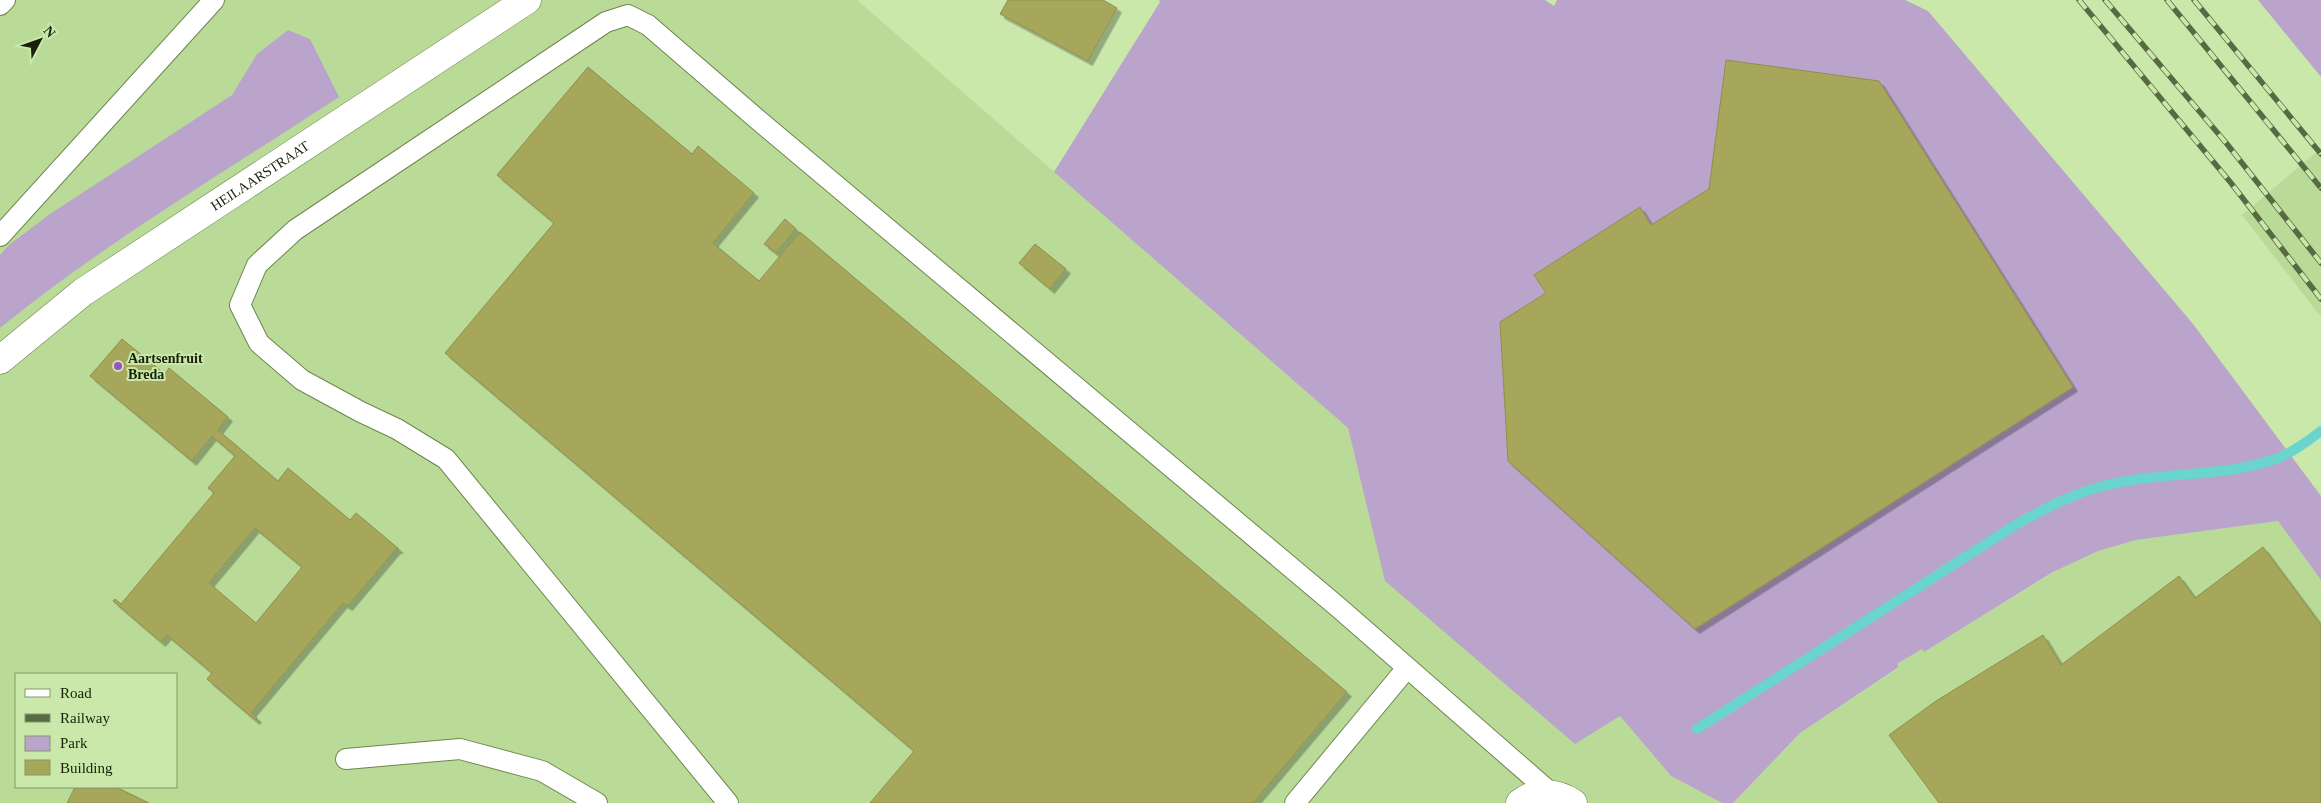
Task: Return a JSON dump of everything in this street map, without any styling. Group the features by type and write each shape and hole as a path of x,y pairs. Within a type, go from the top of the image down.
{"street":[{"name":"HEILAARSTRAAT","path":"0,360 83,292 527,0"},
{"path":"1520,803 1534,796 1562,799"}],"lane":[{"path":"0,5 5,0"},
{"path":"0,236 214,0"},
{"path":"728,803 446,459 398,429 361,412 302,380 259,343 240,305 257,265 295,230 606,22 628,15 648,25 757,120 1338,607 1406,668 1562,799"},
{"path":"1295,803 1406,668"},
{"path":"346,759 460,748 542,770 597,803"}],"shaded area":[{"path":"0,0 857,0 1348,428 1386,581 1620,716 1671,776 1722,803 0,803"},
{"path":"2321,148 2321,317 2242,215"},
{"path":"2278,521 2321,580 2321,803 1733,803 1800,733 1899,668 1897,664 1922,649 1924,652 2064,566 2098,551 2136,540"}],"green space":[{"path":"1159,0 1545,0 1554,6 1557,0 1905,0 1928,11 2193,324 2321,496 2321,580 2278,521 2136,540 2098,551 2053,572 1924,652 1922,649 1897,664 1899,667 1800,733 1733,803 1722,803 1671,776 1620,716 1575,744 1385,581 1348,428 1054,172 1160,2"},
{"path":"2258,0 2321,0 2321,77"},
{"path":"288,30 310,39 339,97 166,208 40,296 0,328 0,255 9,245 50,214 232,95 257,54"}],"building":[{"path":"1008,0 1103,0 1117,8 1088,61 1000,14"},
{"path":"1726,60 1879,81 2073,387 1695,629 1508,461 1500,322 1546,293 1534,275 1640,207 1651,225 1709,189"},
{"path":"588,67 692,154 698,146 754,193 713,243 759,281 800,232 1347,692 1253,803 870,803 914,751 445,353 554,223 497,175"},
{"path":"785,219 796,229 776,253 764,244"},
{"path":"1035,244 1066,269 1050,289 1019,263"},
{"path":"122,339 165,374 169,368 228,417 218,430 278,481 288,468 350,520 356,513 399,549 396,549 348,606 343,603 251,713 257,718 255,720 207,679 212,673 167,635 161,642 113,601 115,599 121,604 214,493 208,488 235,456 212,436 192,461 90,376","holes":["255,528 302,567 256,623 209,583"]},
{"path":"2263,547 2321,625 2321,803 1939,803 1889,735 1936,701 2043,635 2061,665 2179,576 2195,598"},
{"path":"74,788 118,788 149,803 67,803"}],"waterway":[{"path":"1697,729 2017,524 2058,502 2092,489 2125,481 2212,472 2255,465 2288,454 2321,431"}],"railway":[{"path":"2079,0 2231,183 2321,299"},
{"path":"2105,0 2227,144 2321,263"},
{"path":"2167,0 2321,188"},
{"path":"2194,0 2321,154"}],"place":[{"name":"Aartsenfruit Breda","path":"118,366"}]}
